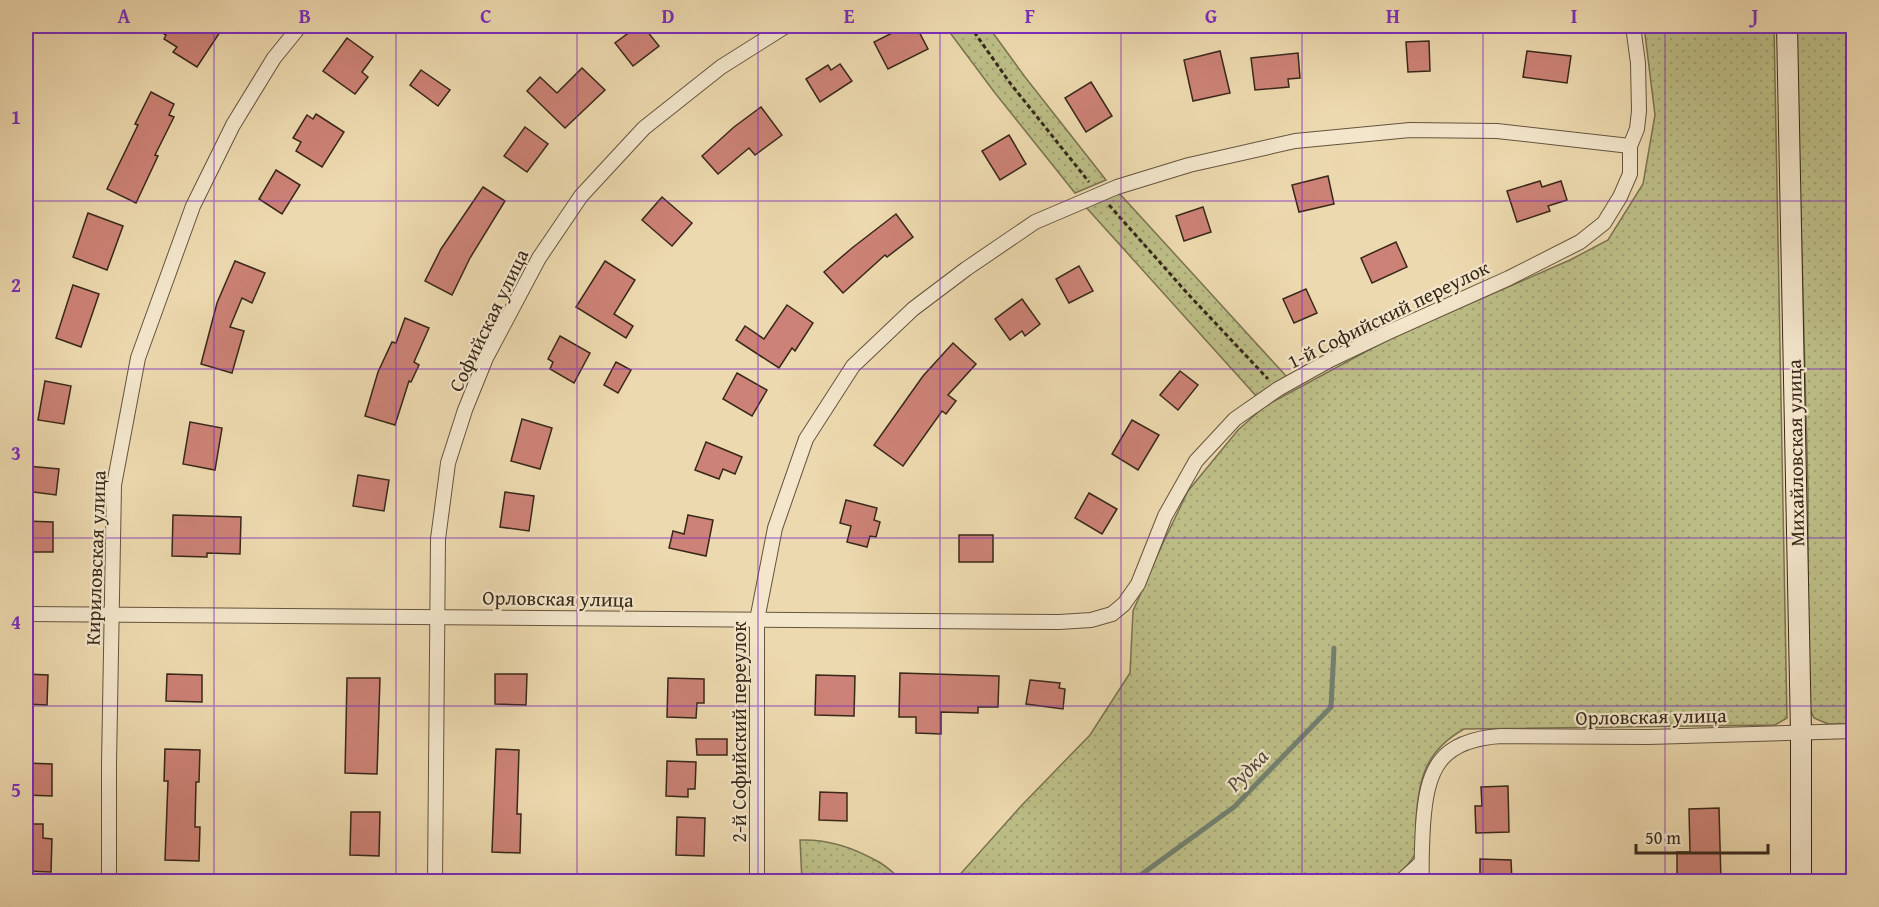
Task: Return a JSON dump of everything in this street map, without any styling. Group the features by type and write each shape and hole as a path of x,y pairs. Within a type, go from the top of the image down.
{"street":[{"name":"Кириловская улица","path":"110,882 114,485 138,358 193,206 233,125 274,58 300,26"},
{"name":"Софийская улица","path":"435,882 438,539 448,463 465,410 486,358 539,258 581,196 644,128 721,67 786,26"},
{"name":"1-й Софийский переулок","path":"1091,621 1112,614 1124,604 1138,584 1165,516 1196,460 1235,419 1278,389 1330,360 1509,278 1580,242 1604,223 1620,197 1630,174 1630,146 1639,111 1638,63 1633,26"},
{"name":"Михайловская улица","path":"1787,26 1801,733 1801,882"},
{"name":"2-й Софийский переулок","path":"756,882 757,620 775,528 806,439 853,366 913,309 1035,222 1117,187 1189,165 1294,141 1410,130 1497,131 1630,146"},
{"name":"Орловская улица","path":"26,614 1091,621"},
{"name":"Орловская улица","path":"1422,882 1425,799 1430,778 1450,751 1464,743 1501,736 1648,737 1854,731"},
{"path":"1400,882 1421,863"}],"path":[{"path":"970,26 1010,83 1099,194 1188,294 1278,389"}],"green space":[{"path":"945,26 988,26 1106,180 1075,193"},
{"path":"1644,26 1774,26 1787,718 1775,725 1464,729 1440,747 1426,768 1417,807 1415,854 1407,866 1390,881 950,882 956,879 1022,805 1090,735 1130,673 1133,611 1162,545 1188,491 1238,430 1265,406 1391,338 1570,260 1608,240 1643,184 1655,115"},
{"path":"1796,26 1853,26 1853,724 1828,724 1814,718 1808,705 1808,490"},
{"path":"1119,193 1287,377 1257,397 1084,205"},
{"path":"800,840 840,845 859,852 881,863 904,881 802,881"}],"building":[{"path":"151,26 224,26 197,67 173,52 177,47 164,39 166,35"},
{"path":"638,26 643,26 659,46 633,66 615,43"},
{"path":"906,26 916,26 928,49 888,69 874,42"},
{"path":"347,38 373,57 362,72 368,77 355,94 323,71"},
{"path":"1429,41 1430,71 1408,72 1406,42"},
{"path":"1220,51 1230,93 1193,101 1184,60"},
{"path":"1527,51 1571,56 1567,83 1523,77"},
{"path":"1298,53 1300,78 1288,79 1289,87 1255,90 1251,58"},
{"path":"840,64 852,81 820,102 806,79 828,65 831,70"},
{"path":"582,68 605,90 565,128 527,91 540,77 557,93"},
{"path":"421,70 450,90 438,106 410,85"},
{"path":"1091,82 1112,116 1086,132 1065,98"},
{"path":"151,92 174,104 169,115 174,117 155,155 158,156 136,203 107,189"},
{"path":"761,107 782,135 755,155 749,148 718,174 702,156 734,127"},
{"path":"316,114 344,132 322,167 296,151 301,142 293,138 307,115 313,119"},
{"path":"525,127 548,144 527,172 504,156"},
{"path":"1009,135 1026,164 1000,180 982,151"},
{"path":"276,170 300,185 282,214 259,199"},
{"path":"1328,176 1334,204 1299,212 1292,185"},
{"path":"1540,181 1542,187 1561,181 1567,200 1548,206 1550,211 1517,222 1507,191"},
{"path":"483,187 505,201 470,258 452,295 425,281 441,249"},
{"path":"662,197 692,223 672,246 642,220"},
{"path":"1203,207 1211,232 1184,241 1176,216"},
{"path":"88,213 123,226 107,270 73,257"},
{"path":"896,214 913,237 887,257 885,255 843,293 824,272"},
{"path":"1396,242 1407,267 1372,283 1361,258"},
{"path":"235,261 265,273 252,303 242,298 230,327 244,331 232,373 201,364 217,303"},
{"path":"605,261 635,280 614,314 633,326 626,338 576,307"},
{"path":"1079,266 1093,291 1069,303 1056,279"},
{"path":"73,285 99,294 81,347 56,338"},
{"path":"1306,289 1317,313 1294,323 1283,299"},
{"path":"1022,299 1040,324 1025,336 1022,331 1010,340 995,319"},
{"path":"787,305 813,323 795,351 792,348 779,368 736,340 745,326 764,339"},
{"path":"405,318 429,328 414,362 419,365 411,382 409,381 395,425 365,416 378,372 392,342 396,343"},
{"path":"560,336 590,353 574,383 550,369 553,362 548,359"},
{"path":"953,343 976,364 948,395 956,401 946,414 942,411 903,466 874,445 923,376"},
{"path":"616,362 631,370 618,393 604,385"},
{"path":"1180,371 1198,385 1178,410 1160,395"},
{"path":"737,373 767,390 752,416 723,399"},
{"path":"45,381 71,386 64,424 38,420"},
{"path":"522,419 552,428 540,469 511,461"},
{"path":"1132,420 1159,435 1138,470 1112,454"},
{"path":"190,422 222,428 215,470 183,464"},
{"path":"706,442 742,457 735,474 723,469 719,479 695,470"},
{"path":"27,466 59,469 56,495 26,491"},
{"path":"358,475 389,480 384,511 353,506"},
{"path":"505,492 534,496 529,531 500,527"},
{"path":"1089,493 1117,509 1102,534 1075,518"},
{"path":"846,500 877,508 874,520 880,522 876,537 870,536 867,547 847,542 851,526 840,523"},
{"path":"173,515 241,517 240,554 207,553 207,557 172,556"},
{"path":"688,515 713,520 706,556 669,548 673,531 684,534"},
{"path":"26,521 53,522 53,552 26,552"},
{"path":"959,535 993,535 993,562 959,562"},
{"path":"900,673 999,676 998,707 978,707 978,713 941,712 941,734 916,733 916,717 899,717"},
{"path":"26,674 48,675 47,705 26,704"},
{"path":"167,674 202,675 202,702 166,701"},
{"path":"495,674 527,674 526,705 495,704"},
{"path":"816,675 855,676 854,716 815,715"},
{"path":"347,678 380,678 377,774 345,773"},
{"path":"668,678 704,679 704,703 697,703 696,718 667,717"},
{"path":"1030,680 1060,683 1059,688 1065,689 1063,709 1026,704"},
{"path":"696,739 727,739 727,755 697,755"},
{"path":"165,749 200,750 199,782 196,782 195,827 200,827 199,861 165,860 168,781 164,781"},
{"path":"496,749 519,750 517,814 521,814 520,853 492,852"},
{"path":"667,761 696,762 695,789 688,789 688,797 666,796"},
{"path":"26,763 52,764 52,796 26,795"},
{"path":"1508,786 1509,832 1476,833 1475,806 1482,806 1481,787"},
{"path":"820,792 847,793 847,821 819,820"},
{"path":"1719,808 1721,882 1677,882 1677,852 1690,852 1689,809"},
{"path":"351,812 380,812 379,856 350,855"},
{"path":"677,817 705,818 704,856 676,855"},
{"path":"26,824 43,824 43,838 52,839 51,872 26,871"},
{"path":"1480,859 1511,860 1512,882 1480,882"}],"waterway":[{"name":"Рудка","path":"1131,882 1234,807 1331,707 1334,648"}]}
